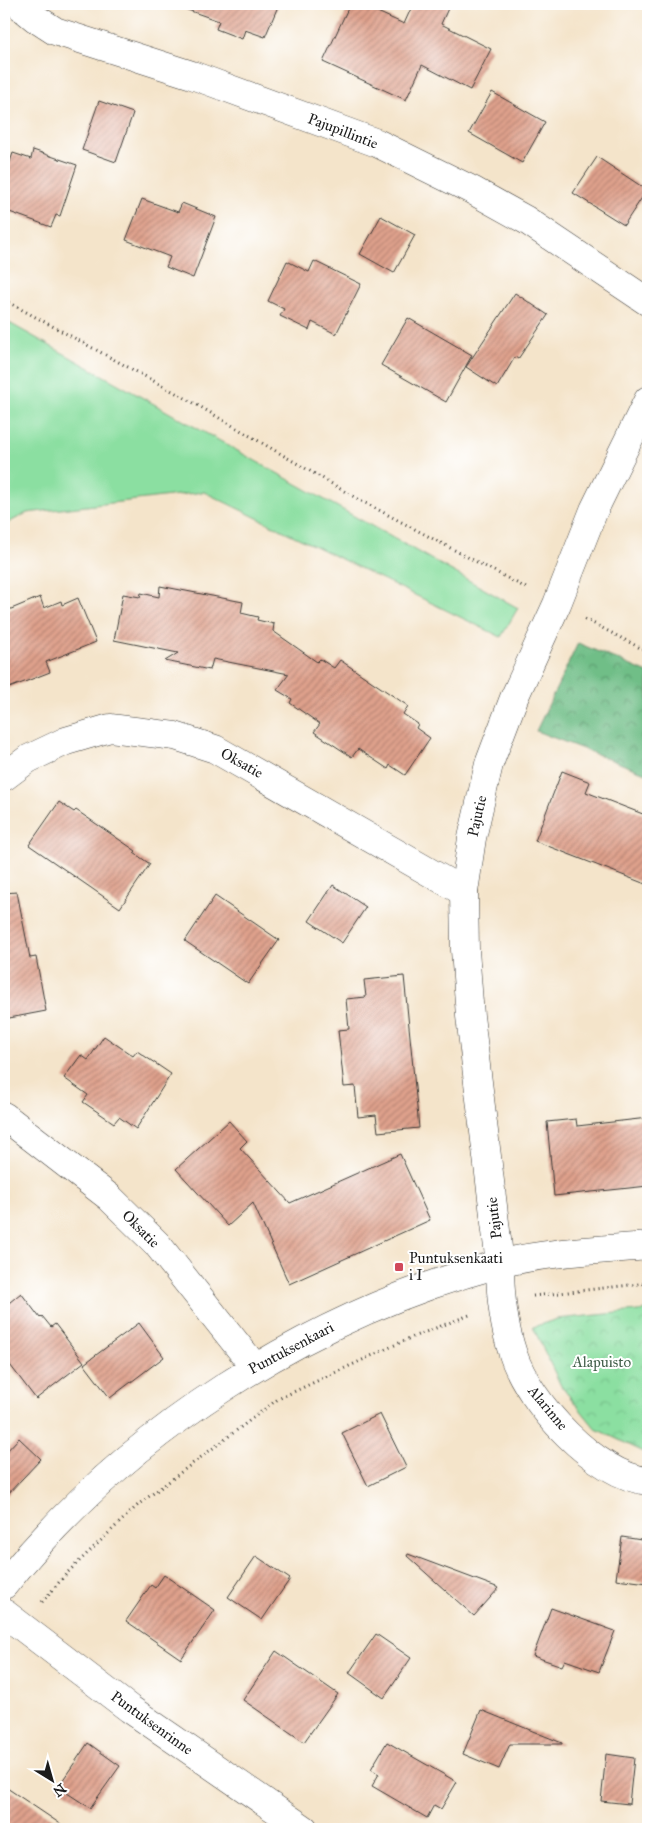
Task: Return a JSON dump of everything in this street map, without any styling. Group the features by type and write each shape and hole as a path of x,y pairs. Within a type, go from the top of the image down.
{"street":[{"name":"Pajupillintie","path":"18,4 34,18 55,31 200,78 377,143 472,190 526,220 648,302"},
{"name":"Pajutie","path":"500,1264 470,1016 464,892 472,838 489,764 514,698 557,604 594,510 648,400"},
{"name":"Oksatie","path":"4,777 28,759 66,741 110,728 175,736 223,753 464,892"},
{"name":"Oksatie","path":"4,1116 109,1197 157,1244 254,1366"},
{"name":"Puntuksenkaari","path":"4,1585 47,1536 106,1477 211,1396 254,1366 343,1321 419,1290 500,1264 568,1253 648,1246"},
{"name":"Alarinne","path":"500,1264 501,1303 513,1355 530,1389 552,1415 598,1460 637,1480 648,1481"},
{"name":"Puntuksenrinne","path":"13,1619 130,1709 304,1829"}],"path":[{"path":"4,300 187,399 356,498 648,652"},
{"path":"13,1619 68,1572 139,1504 278,1399 410,1338 501,1303 548,1293 648,1283"}],"green space":[{"path":"4,320 518,608 501,637 204,492 27,513 4,525"},
{"path":"578,643 648,673 648,774 536,731"},
{"name":"Alapuisto","path":"648,1310 648,1454 596,1429 561,1386 533,1327 557,1319"}],"building":[{"path":"183,4 279,4 265,37 245,30 242,39 216,29 219,21 182,8"},
{"path":"350,4 360,4 404,24 413,4 450,4 441,24 491,49 470,90 422,65 406,100 323,62"},
{"path":"492,92 545,122 522,163 469,133"},
{"path":"99,101 133,113 116,162 82,150"},
{"path":"33,150 77,165 60,216 56,215 51,227 4,210 4,179 13,153 31,159"},
{"path":"597,157 647,190 624,225 573,193"},
{"path":"142,199 178,212 182,203 216,217 193,278 166,267 170,257 126,240"},
{"path":"381,216 415,235 394,273 360,254"},
{"path":"287,261 309,272 314,261 361,284 336,334 312,322 309,330 280,316 284,309 268,301"},
{"path":"515,293 548,315 518,359 515,357 497,387 466,367"},
{"path":"408,318 472,355 446,402 381,365"},
{"path":"160,586 243,602 241,613 258,617 257,620 274,624 273,631 317,662 320,659 334,668 340,660 408,706 403,714 418,724 416,728 430,738 405,775 390,765 388,769 358,749 352,757 314,732 320,724 290,703 292,699 277,690 289,674 213,659 210,670 165,661 178,653 114,640 123,594 140,597 141,593 159,597"},
{"path":"40,597 44,608 61,601 62,605 78,598 96,642 46,662 50,672 4,690 4,612"},
{"path":"562,771 590,782 586,792 648,816 648,885 535,841"},
{"path":"59,802 74,812 76,810 136,851 134,853 150,864 120,908 29,845"},
{"path":"333,885 366,907 342,943 309,921"},
{"path":"17,892 30,958 36,957 46,1011 4,1019 4,893"},
{"path":"215,896 279,940 248,984 185,941"},
{"path":"404,976 419,1128 378,1132 376,1115 358,1117 355,1086 344,1087 338,1030 349,1029 346,999 366,997 364,980"},
{"path":"104,1036 133,1056 137,1051 171,1074 136,1129 119,1117 114,1123 83,1102 88,1095 64,1078 81,1055 88,1060"},
{"path":"648,1118 648,1186 554,1196 547,1122 576,1119 577,1126"},
{"path":"229,1121 247,1141 240,1148 290,1203 400,1154 430,1220 289,1284 253,1203 228,1226 176,1169"},
{"path":"21,1293 40,1318 42,1316 51,1327 55,1324 84,1362 36,1399 4,1357 4,1307"},
{"path":"139,1323 164,1357 110,1398 84,1364"},
{"path":"380,1414 406,1467 368,1486 342,1433"},
{"path":"19,1438 41,1459 4,1498 4,1454"},
{"path":"622,1537 648,1541 648,1583 616,1579"},
{"path":"408,1554 499,1588 474,1616 407,1556"},
{"path":"256,1556 290,1579 262,1620 228,1597"},
{"path":"164,1575 215,1610 181,1659 126,1621 151,1585 155,1588"},
{"path":"551,1608 615,1631 599,1672 565,1660 562,1666 533,1656"},
{"path":"376,1634 411,1658 384,1698 349,1673"},
{"path":"276,1651 338,1694 304,1742 243,1700"},
{"path":"481,1710 562,1744 510,1744 499,1769 463,1754"},
{"path":"387,1742 457,1782 441,1809 434,1805 427,1818 372,1786 379,1774 371,1769"},
{"path":"88,1743 120,1766 90,1808 58,1787"},
{"path":"606,1754 634,1758 629,1804 601,1801"},
{"path":"4,1786 68,1829 4,1829"}],"place":[{"name":"Puntuksenkaati i I","path":"399,1267"}]}
